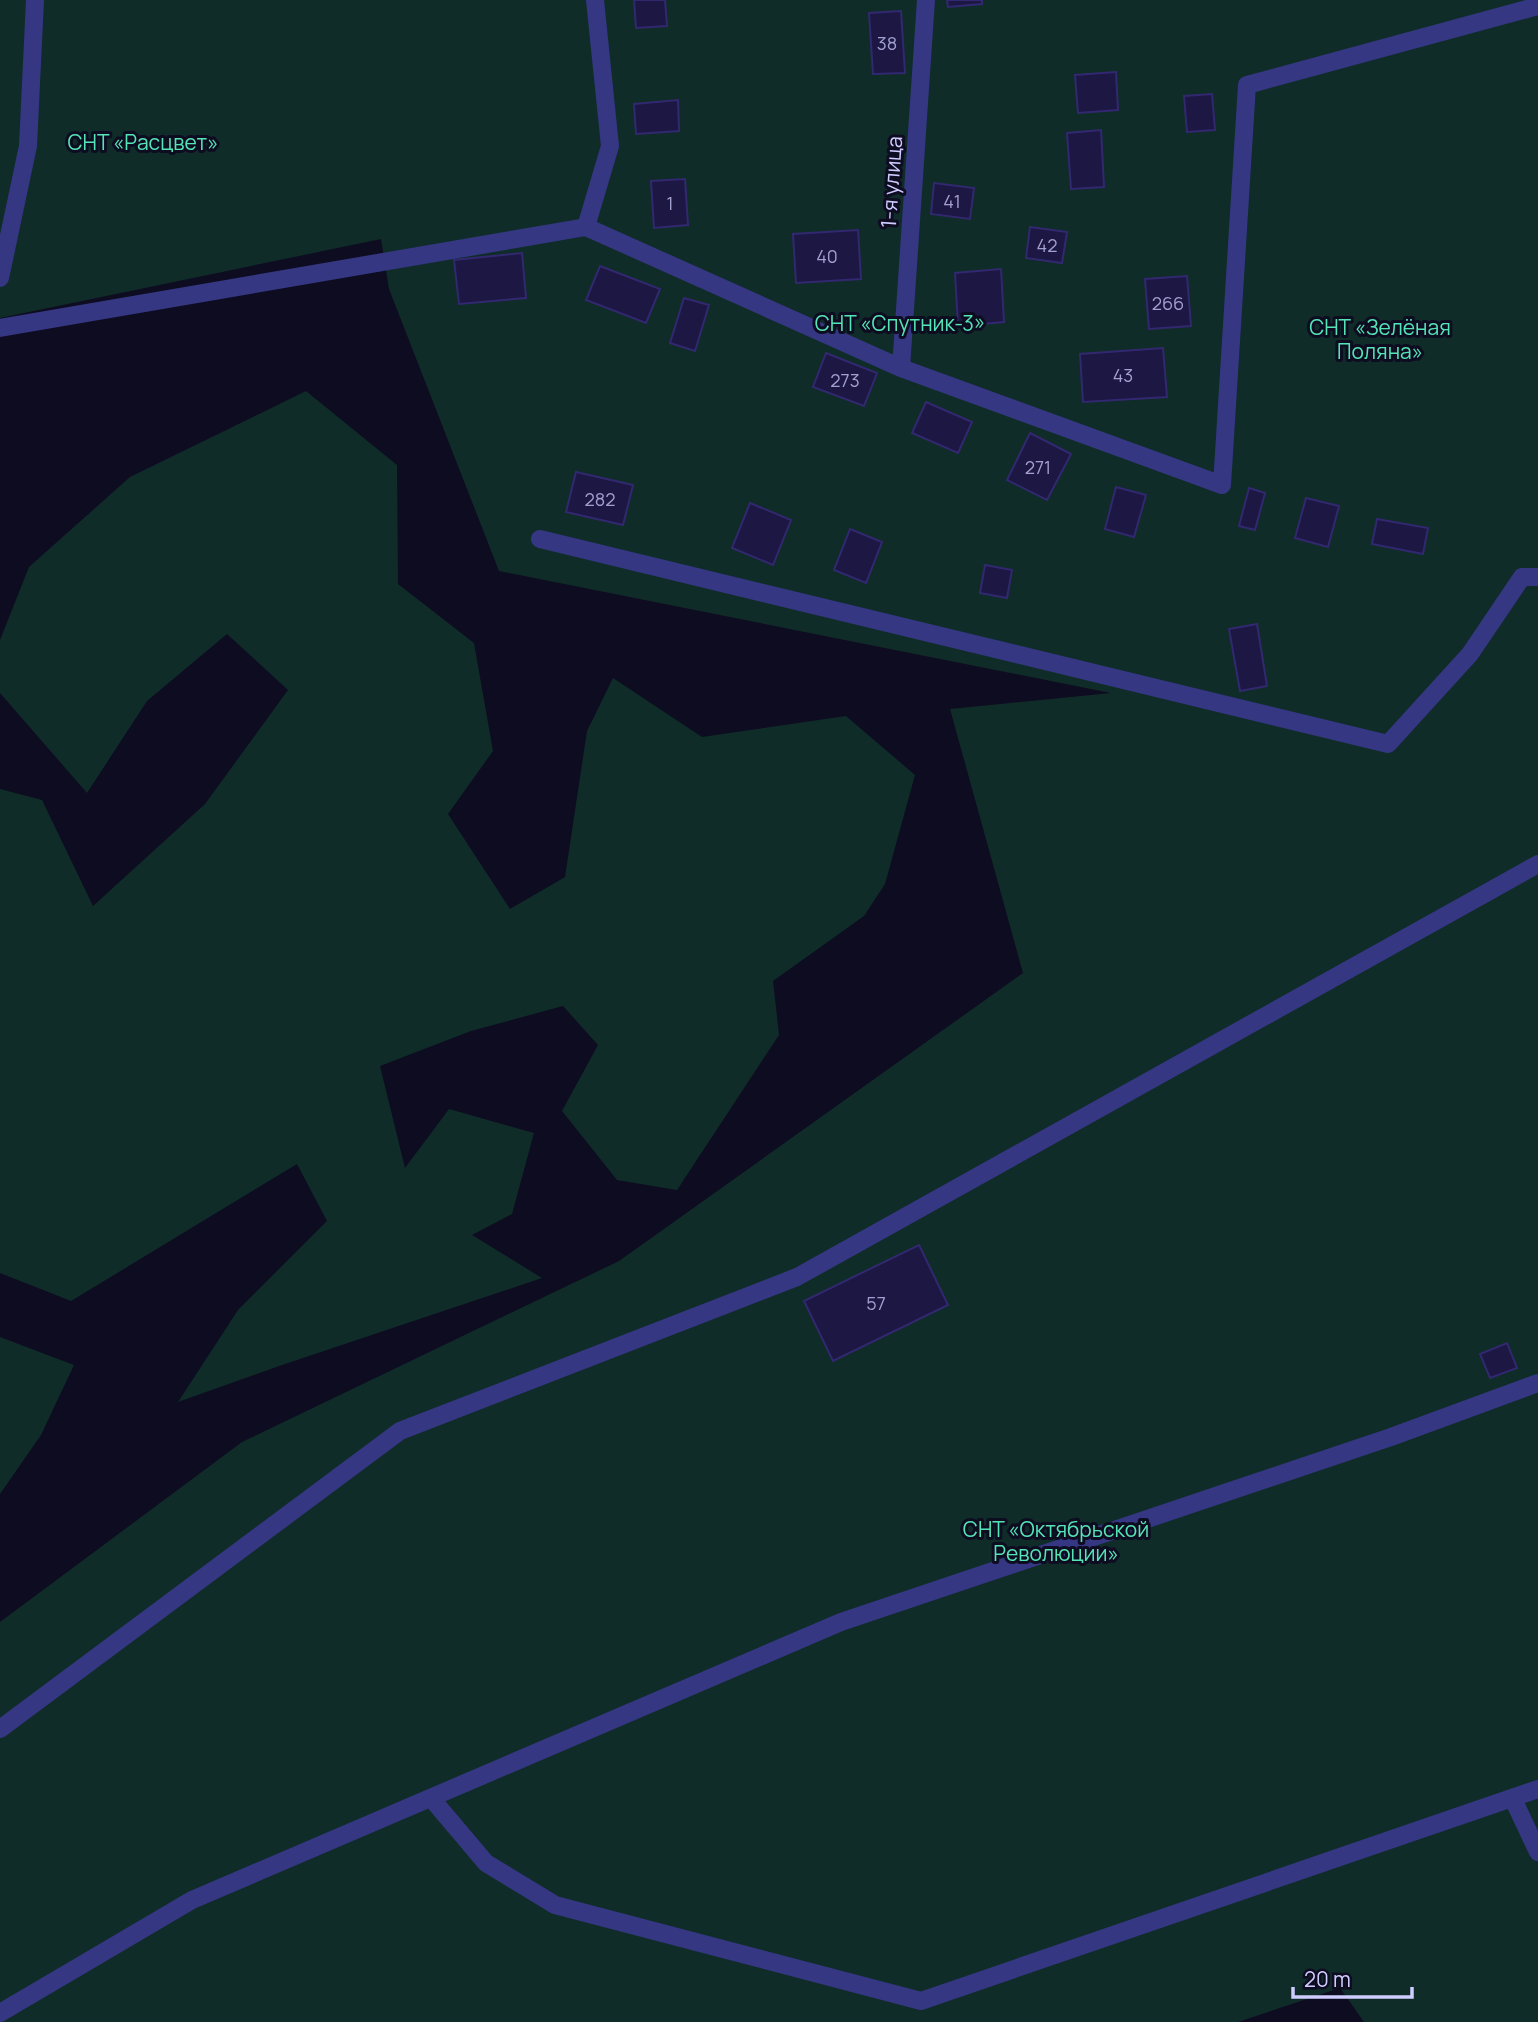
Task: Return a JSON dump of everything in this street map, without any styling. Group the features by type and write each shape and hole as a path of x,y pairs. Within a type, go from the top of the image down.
{"street":[{"path":"0,278 28,146 35,0"},
{"path":"586,227 610,146 595,0"},
{"name":"1-я улица","path":"901,368 926,0"},
{"path":"0,328 586,227 901,368 1222,485 1247,85 1537,9"},
{"path":"540,539 1388,744 1470,654 1522,577 1538,577"},
{"path":"0,1729 400,1431 797,1277 1538,864"},
{"path":"0,2013 192,1900 841,1622 1391,1437 1538,1383"},
{"path":"431,1798 486,1863 555,1905 921,2001 1538,1789"},
{"path":"1513,1799 1538,1852"}],"green space":[{"name":"СНТ «Октябрьской Революции»","path":"0,0 1538,0 1538,2022 1364,2022 1340,1988 1238,2022 0,2022 0,1622 242,1442 619,1261 1023,973 950,709 1111,693 499,571 389,289 381,239 0,318"},
{"path":"306,391 397,465 398,584 474,643 493,751 448,814 510,909 565,877 587,731 613,678 702,737 846,716 915,775 885,884 864,916 773,981 779,1035 677,1190 617,1180 562,1111 598,1045 563,1006 471,1031 380,1066 405,1168 449,1109 534,1133 512,1214 472,1235 542,1278 178,1402 238,1310 327,1221 297,1164 71,1301 0,1273 0,789 42,800 93,906 205,804 288,690 227,634 147,701 87,793 0,693 0,640 29,567 130,477"},
{"path":"0,1337 74,1365 41,1435 0,1494"}],"building":[{"path":"634,0 665,0 667,26 636,28"},
{"path":"947,0 982,0 982,4 948,7"},
{"path":"901,11 905,73 873,74 869,13"},
{"path":"1116,72 1118,110 1078,113 1075,75"},
{"path":"1212,94 1215,130 1187,132 1184,96"},
{"path":"678,100 679,131 636,134 634,104"},
{"path":"1101,130 1104,187 1071,189 1067,133"},
{"path":"685,179 688,225 654,228 651,181"},
{"path":"934,183 974,188 970,219 931,214"},
{"path":"1030,227 1067,232 1062,263 1026,258"},
{"path":"858,230 861,279 796,283 793,234"},
{"path":"522,253 526,298 459,304 454,260"},
{"path":"600,266 660,289 646,323 586,300"},
{"path":"1001,269 1004,322 958,326 955,273"},
{"path":"1187,276 1191,326 1149,329 1145,279"},
{"path":"684,298 709,305 695,351 670,343"},
{"path":"1163,348 1167,397 1083,402 1080,354"},
{"path":"826,353 877,373 864,406 813,387"},
{"path":"926,402 972,422 958,453 912,433"},
{"path":"1030,433 1071,454 1047,500 1007,480"},
{"path":"576,472 633,485 623,525 566,512"},
{"path":"1116,487 1146,495 1134,537 1105,529"},
{"path":"1249,488 1265,493 1255,530 1239,526"},
{"path":"1306,498 1339,506 1328,547 1295,538"},
{"path":"750,503 791,520 773,565 732,548"},
{"path":"1377,519 1428,528 1423,554 1372,544"},
{"path":"850,529 882,542 866,583 834,570"},
{"path":"985,565 1012,570 1007,598 980,593"},
{"path":"1257,624 1267,686 1240,691 1229,629"},
{"path":"919,1245 948,1305 833,1361 804,1301"},
{"path":"1507,1343 1517,1368 1490,1378 1480,1354"}],"park label":[{"name":"СНТ «Расцвет»","path":"143,142"},
{"name":"СНТ «Спутник-3»","path":"900,323"},
{"name":"СНТ «Зелёная Поляна»","path":"1380,339"}]}
